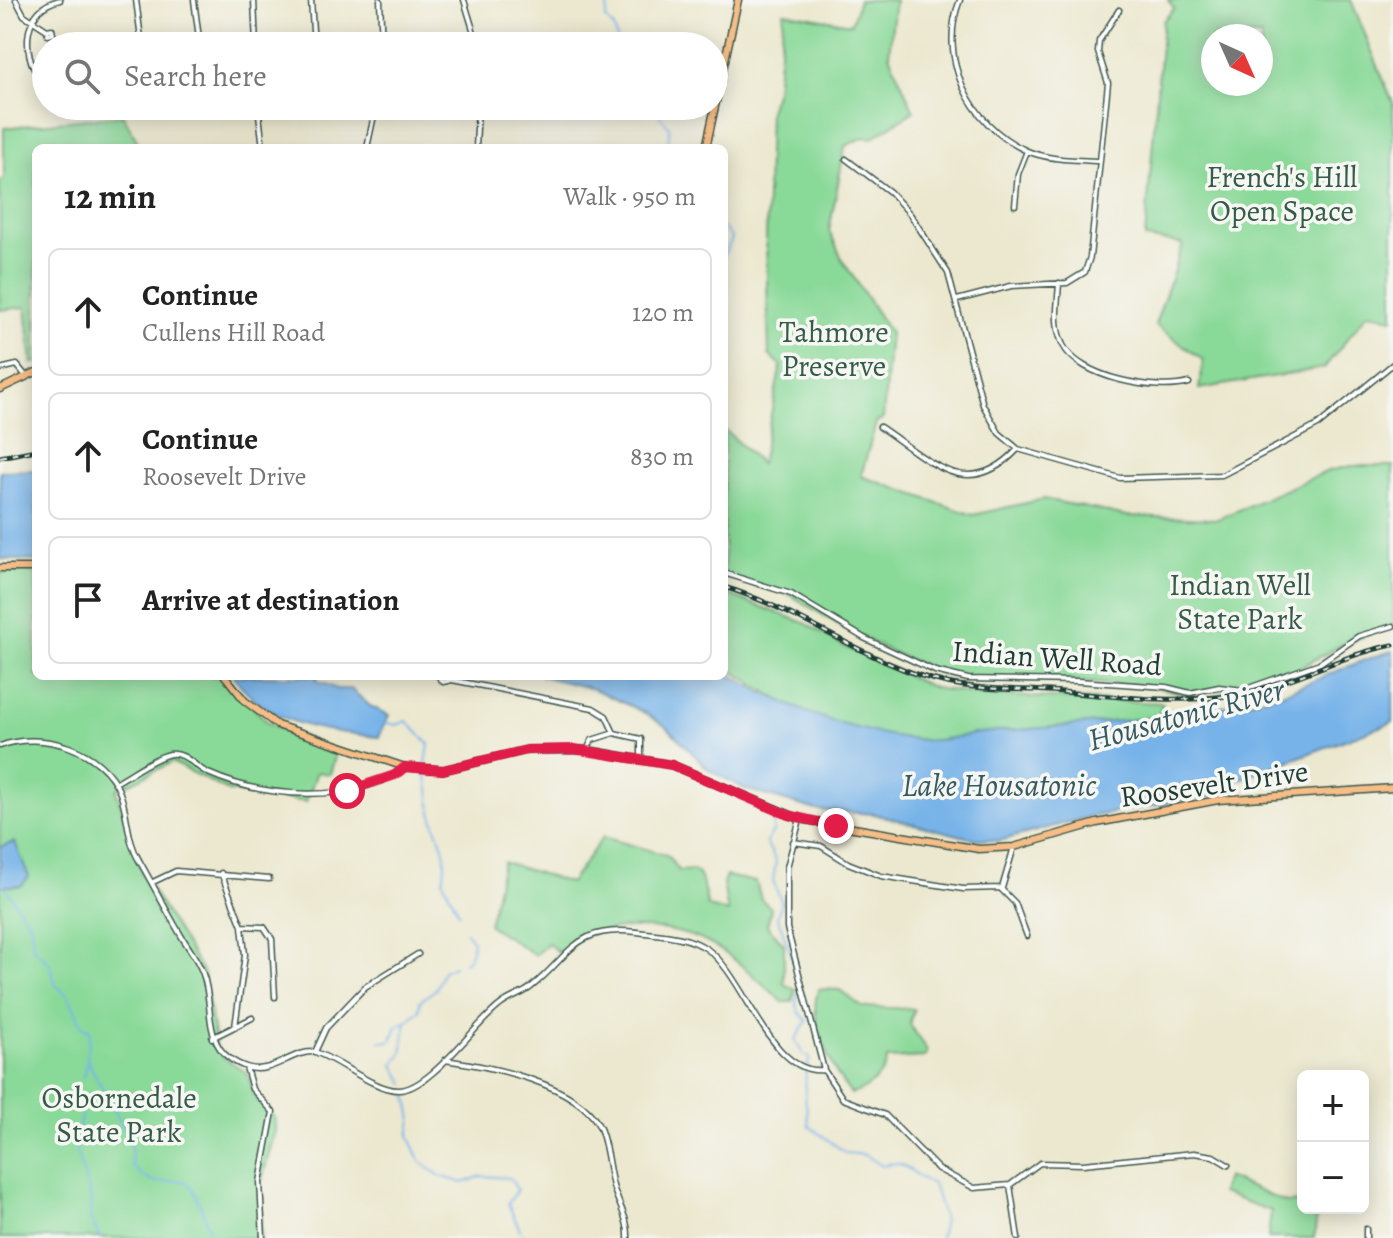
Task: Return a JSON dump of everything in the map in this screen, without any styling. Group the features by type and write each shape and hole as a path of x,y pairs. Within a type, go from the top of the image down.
{"main road":[{"path":"728,46 738,0"},
{"path":"707,144 712,120"},
{"path":"0,389 32,373"},
{"path":"0,568 32,568"},
{"name":"Roosevelt Drive","path":"228,680 245,701 277,725 405,767 450,769 543,748 587,750 672,765 800,819 969,848 1014,847 1097,823 1202,802 1263,794 1393,788"}],"street":[{"path":"16,0 18,9 47,30"},
{"path":"32,68 27,31 41,8 60,0"},
{"path":"136,0 140,32"},
{"path":"194,0 198,32"},
{"path":"254,0 255,32"},
{"path":"311,0 313,32"},
{"path":"380,0 381,32"},
{"path":"464,0 474,32"},
{"path":"960,0 953,18 950,49 957,79 1001,134 1027,151 1099,161"},
{"path":"957,300 1011,286 1059,283 1077,279 1085,272 1090,257 1108,83 1098,52 1099,41 1119,10"},
{"path":"260,120 263,144"},
{"path":"368,144 373,120"},
{"path":"476,144 477,120"},
{"path":"1015,205 1018,174 1027,151"},
{"path":"846,159 890,192 910,214 948,273 983,405 999,433 1018,449 1120,478 1222,475 1318,425 1393,364"},
{"path":"1059,283 1058,332 1075,361 1105,374 1155,387 1189,383"},
{"path":"0,369 17,365 25,375"},
{"path":"880,427 950,473 967,478 994,471 1018,449"},
{"name":"Indian Well Road","path":"728,574 791,594 864,638 935,671 968,679 1078,681 1166,687 1190,693 1219,687 1243,690 1320,663 1359,636 1393,626"},
{"path":"460,680 593,708 606,716 614,733"},
{"path":"587,750 592,740 614,733 641,739 641,759"},
{"path":"0,746 49,740 86,756 115,783 123,801 129,843 204,974 212,1038 225,1054 246,1067 274,1066 302,1053 315,1052 399,1090 414,1085 445,1060 495,1009 531,987 571,945 590,937 624,931 684,938 705,948 723,964 785,1054 805,1069 824,1070"},
{"path":"115,783 169,755 184,757 204,772 223,779 324,796 374,783 405,767"},
{"path":"800,819 787,867 786,922 824,1070 843,1099 889,1118 930,1163 952,1179 979,1189 1010,1185 1040,1163 1083,1164 1194,1153 1213,1156 1228,1165"},
{"path":"792,842 821,846 848,863 881,876 963,889 1001,889 1015,903 1027,936"},
{"path":"1001,889 1014,847"},
{"path":"153,882 176,871 269,879"},
{"path":"221,873 242,926 245,955 235,1027"},
{"path":"242,926 264,927 272,939 275,997"},
{"path":"315,1052 326,1028 365,987 418,954"},
{"path":"212,1038 252,1018"},
{"path":"445,1060 541,1082 585,1110 599,1127 617,1200 627,1221 628,1238"},
{"path":"246,1067 252,1089 273,1112 260,1182 263,1238"},
{"path":"1010,1185 1018,1238"},
{"path":"1366,1229 1366,1238"}],"green space":[{"name":"Tahmore Preserve","path":"859,0 895,0 889,55 914,111 872,138 865,137 845,146 829,231 843,261 890,333 883,419 876,423 861,476 973,515 1044,499 1127,516 1218,519 1328,471 1352,466 1393,466 1393,626 1345,643 1288,674 1252,687 1182,693 1157,687 1051,680 969,679 948,676 885,649 789,594 728,578 728,433 761,464 781,365 769,355 766,240 769,110 776,90 784,12 851,24"},
{"name":"French's Hill Open Space","path":"1168,0 1351,0 1393,103 1393,318 1368,313 1324,368 1199,389 1203,360 1155,325 1183,244 1145,238 1163,21 1174,9"},
{"path":"77,120 126,120 139,144 32,144 32,363 26,307 0,310 0,182 4,178 4,128"},
{"name":"Osbornedale State Park","path":"32,571 32,680 228,680 268,723 337,750 330,774 317,772 306,802 228,791 172,762 116,790 142,874 204,974 216,1047 223,1057 247,1073 255,1097 275,1118 275,1131 260,1187 261,1238 0,1238 0,573"},
{"name":"Indian Well State Park","path":"728,594 807,624 845,647 934,688 982,695 1163,703 1157,720 914,747 800,712 728,668"},
{"path":"603,837 667,855 679,871 694,870 701,878 708,907 728,912 723,884 726,876 756,882 761,899 771,908 767,926 784,944 784,984 796,990 792,1002 783,1002 714,946 673,931 638,928 602,931 571,943 559,953 548,943 535,955 489,925 503,862 570,883"},
{"path":"819,989 840,990 862,1007 914,1009 910,1025 926,1049 925,1057 887,1059 883,1071 874,1081 863,1090 851,1094 829,1058 818,1028 816,1000"},
{"path":"1226,1177 1287,1203 1297,1202 1297,1214 1317,1214 1314,1238 1268,1238 1271,1211 1221,1193"}],"water":[{"path":"32,470 32,561 0,559 0,471"},
{"name":"Lake Housatonic","path":"1393,651 1393,722 1235,781 1235,792 1088,817 999,841 970,838 874,814 816,810 745,789 709,770 668,728 641,711 594,689 557,680 728,680 728,673 820,717 897,737 932,740 1223,707 1273,696"},
{"path":"237,680 316,680 337,689 351,689 370,706 389,715 379,737 337,732 280,716 248,693"},
{"path":"15,842 29,877 21,886 0,886 0,847"}],"waterway":[{"path":"609,0 606,19 615,32"},
{"path":"663,120 670,128 669,144"},
{"path":"728,234 732,239 728,247"},
{"path":"386,723 397,725 407,721 429,744 426,764"},
{"path":"426,774 433,819 444,852 443,881 459,913"},
{"path":"774,812 773,832 766,842 776,861 773,881 782,903 777,916 797,971"},
{"path":"4,886 31,926 33,948 51,965 55,984 69,997 82,1026 90,1030 87,1060 131,1141 132,1166 151,1181 188,1183 201,1206 211,1238"},
{"path":"464,962 470,957 473,941 466,932"},
{"path":"405,1084 394,1065 402,1053 406,1022 419,1011 420,1001 436,989 443,971 454,966"},
{"path":"798,1010 796,1001 801,988"},
{"path":"799,1012 807,1021 795,1040 803,1054 810,1058 807,1067"},
{"path":"380,1042 391,1041 397,1026 406,1022"},
{"path":"83,1077 87,1060"},
{"path":"806,1072 809,1126 846,1153 866,1155 882,1166 890,1163 903,1166 933,1184 944,1220 940,1238"},
{"path":"407,1094 412,1120 409,1136 421,1162 440,1176 463,1183 482,1176 510,1178 517,1190 508,1204 520,1230"},
{"path":"81,1115 76,1151 91,1198 90,1218 100,1238"},
{"path":"522,1234 524,1238"}],"railway":[{"path":"0,457 32,451"},
{"path":"728,588 780,609 919,675 947,683 985,688 1156,699 1209,698 1261,689 1393,645"}],"route":[{"path":"347,791 395,775 405,767 443,770 527,750 561,748 672,765 788,815 836,826"}],"water label":[{"name":"Housatonic River","path":"1186,714"}]}
